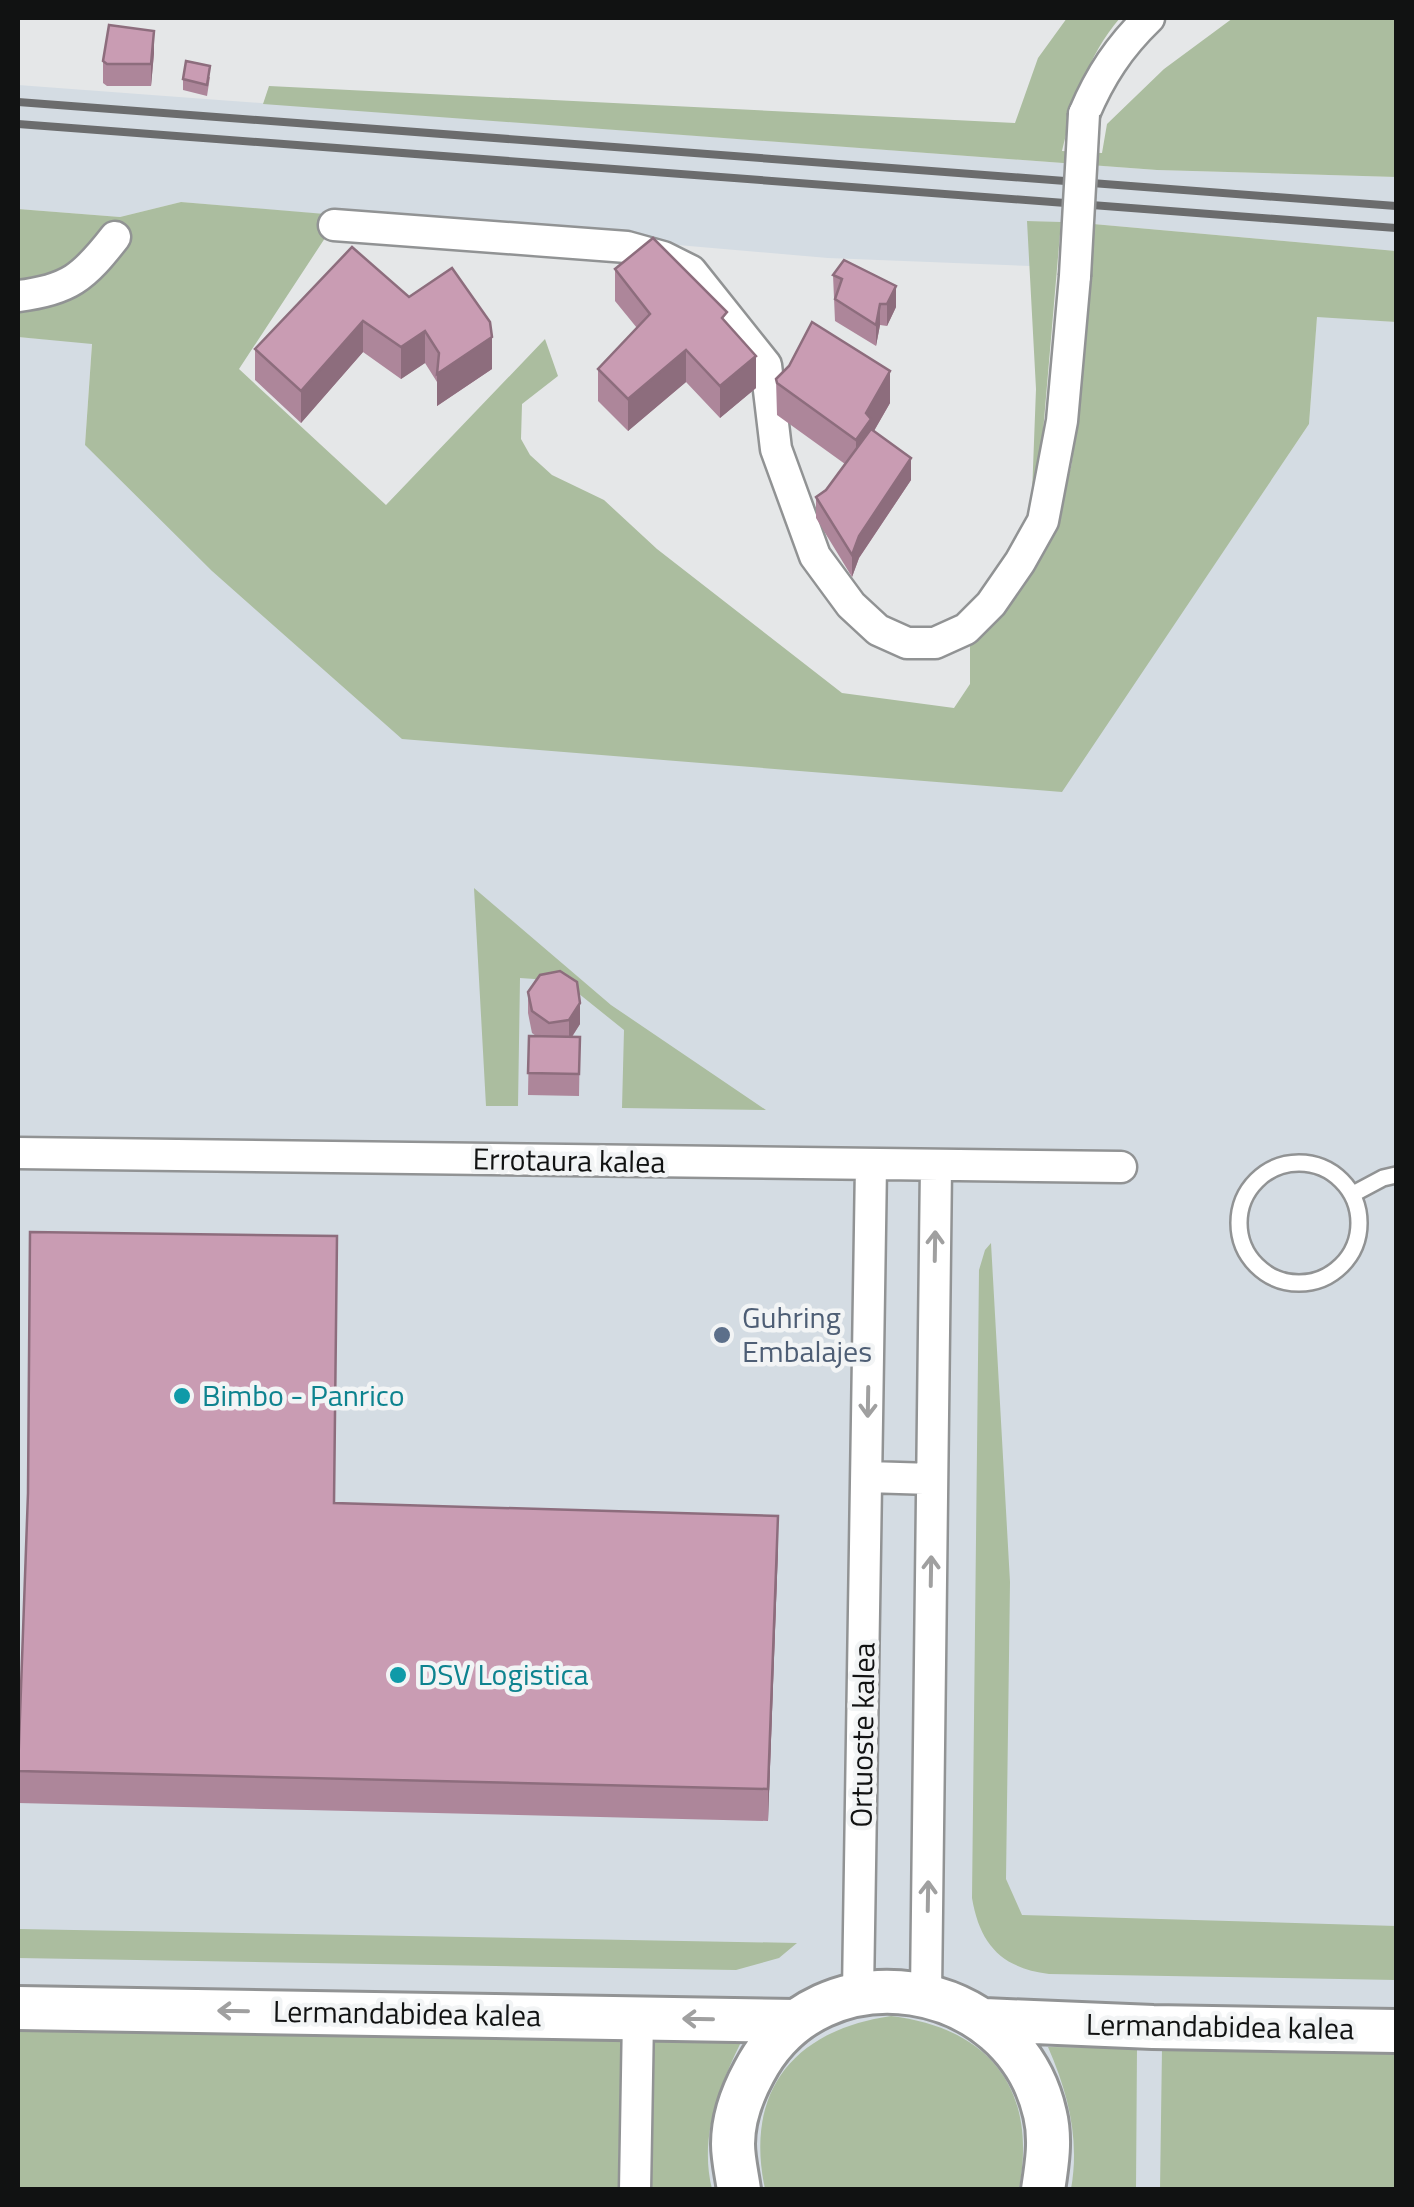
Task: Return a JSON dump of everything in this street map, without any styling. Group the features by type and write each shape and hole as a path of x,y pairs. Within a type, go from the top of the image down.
{"street":[{"path":"334,225 627,247 663,256 691,271 766,365 776,449 815,556 851,605 878,630 907,644 935,643 966,630 1001,590 1042,521 1062,421 1084,114 1099,78 1125,41 1149,18"},
{"path":"18,296 62,288 88,272 116,237"},
{"name":"Errotaura kalea","path":"18,1153 1121,1167"},
{"name":"Ortuoste kalea","path":"858,1992 872,1165"},
{"path":"926,1994 936,1166"},
{"path":"866,1477 932,1479"},
{"path":"739,2190 733,2144 741,2097 763,2054 796,2021 858,1992 926,1994 956,2004 984,2020 1012,2046 1032,2078 1045,2114 1048,2152 1043,2190"},
{"name":"Lermandabidea kalea","path":"18,2008 796,2021"},
{"path":"634,2190 638,2018"},
{"name":"Lermandabidea kalea","path":"984,2020 1396,2031"}],"lane":[{"path":"1294,1162 1329,1169 1354,1194 1360,1227 1348,1260 1321,1280 1286,1283 1256,1266 1239,1236 1241,1201 1262,1174 1294,1162"},
{"path":"1354,1194 1396,1175"}],"shaded area":[{"path":"18,85 1157,170 1396,177 1396,251 1028,221 1031,266 828,258 181,202 120,217 18,209"},
{"path":"1317,316 1396,322 1396,2189 18,2189 18,337 92,343 85,445 1061,792 1309,424"}],"green space":[{"path":"1067,18 1120,18 1090,64 1062,151 1102,153 1107,124 1164,69 1233,18 1396,18 1396,177 1157,170 263,104 269,86 1015,123 1038,58"},
{"path":"181,202 325,214 327,235 239,369 386,505 545,339 558,376 522,404 521,439 530,455 552,475 604,500 657,549 842,693 954,708 970,684 970,642 1055,526 1071,467 1078,420 1093,224 1396,251 1396,322 1317,317 1309,424 1062,792 402,739 212,571 85,445 92,344 18,337 18,307 69,274 18,286 18,209 120,217"},
{"path":"1027,221 1061,222 1040,467 1032,494 1036,389"},
{"path":"474,888 611,1005 766,1110 622,1108 624,1030 563,981 520,978 518,1106 486,1106"},
{"path":"991,1243 1010,1582 1006,1879 1022,1915 1396,1926 1396,1980 1049,1974 1006,1960 987,1941 972,1898 979,1270"},
{"path":"18,1929 797,1943 779,1958 736,1970 18,1958"},
{"path":"891,2016 955,2034 980,2050 999,2070 1013,2094 1021,2122 1019,2189 765,2189 760,2154 762,2123 770,2095 784,2071 803,2051 827,2035"},
{"path":"18,2029 621,2038 618,2189 18,2190"},
{"path":"645,2038 742,2040 719,2094 710,2131 712,2189 643,2190"},
{"path":"1048,2047 1137,2048 1136,2189 1071,2189 1073,2134"},
{"path":"1162,2048 1396,2052 1396,2189 1160,2190"}],"building":[{"path":"109,25 154,31 151,64 103,61"},
{"path":"186,61 210,66 207,85 183,79"},
{"path":"653,238 727,312 722,318 756,356 720,386 686,350 628,399 598,369 650,314 615,269"},
{"path":"352,247 409,297 452,268 490,322 492,337 437,374 439,353 425,331 401,347 363,321 301,391 255,349"},
{"path":"844,260 896,286 887,304 880,304 876,325 835,299 842,279 833,275"},
{"path":"812,322 890,371 866,413 871,419 856,440 777,383"},
{"path":"871,429 911,458 859,536 852,555 816,497 826,490"},
{"path":"560,971 577,982 580,1003 569,1020 549,1023 532,1011 528,992 540,975"},
{"path":"529,1036 580,1037 579,1074 528,1073"},
{"name":"DSV Logistica","path":"30,1232 337,1236 334,1503 778,1516 768,1789 18,1771 28,1493"}],"railway":[{"path":"18,102 1396,206"},
{"path":"18,124 1396,228"}],"place":[{"name":"Guhring Embalajes","path":"722,1335"},
{"name":"Bimbo - Panrico","path":"182,1396"},
{"name":"DSV Logistica","path":"398,1675"}]}
